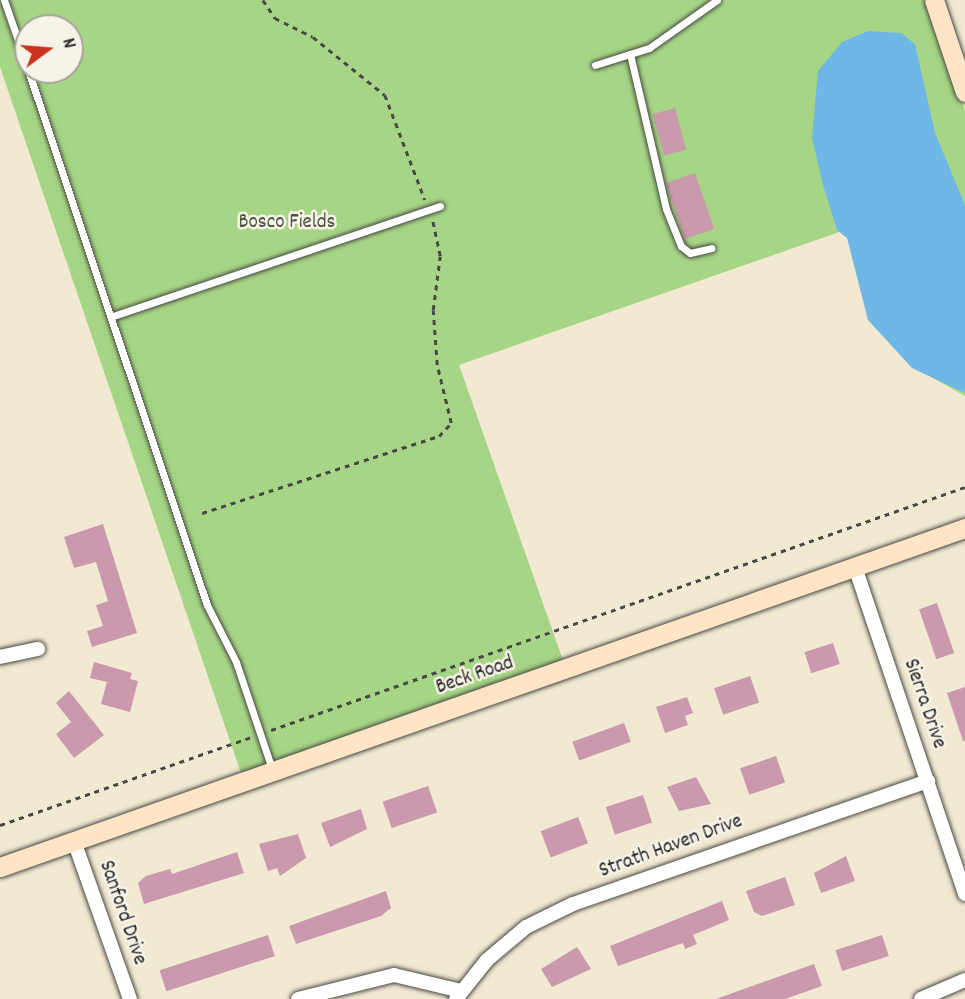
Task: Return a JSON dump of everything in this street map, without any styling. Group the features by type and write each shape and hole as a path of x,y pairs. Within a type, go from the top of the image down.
{"main road":[{"path":"934,0 965,92"},
{"name":"Beck Road","path":"0,867 965,528"}],"street":[{"name":"Sierra Drive","path":"855,566 965,894"},
{"path":"0,657 38,649"},
{"name":"Strath Haven Drive","path":"459,995 526,927 573,904 928,781"},
{"name":"Sanford Drive","path":"74,841 131,999"},
{"path":"298,999 394,975 459,995"},
{"path":"921,999 965,980"}],"lane":[{"path":"4,0 14,29"},
{"path":"596,65 649,48 717,0"},
{"path":"630,54 666,209 690,253 711,248"},
{"path":"33,84 113,316 206,605 236,662 272,771"},
{"path":"113,316 440,206"}],"path":[{"path":"202,513 439,436 451,423 437,365 433,310 440,256 428,210 385,95 313,37 275,18 263,0"},
{"path":"0,825 965,487"}],"green space":[{"name":"Bosco Fields","path":"0,0 928,0 965,111 965,396 915,368 845,230 459,365 565,666 243,779 0,67"}],"water":[{"path":"868,31 901,33 915,44 935,133 965,205 965,393 912,368 868,320 847,238 837,230 823,185 812,138 818,71 842,42"}],"building":[{"path":"675,108 686,150 664,155 653,114"},
{"path":"695,173 714,229 685,239 666,183"},
{"path":"103,524 137,633 92,647 87,631 103,626 96,605 108,601 96,562 74,568 64,537"},
{"path":"937,603 954,653 936,659 919,609"},
{"path":"833,643 840,664 811,673 804,652"},
{"path":"94,662 132,673 130,679 138,681 130,712 101,704 107,682 90,678"},
{"path":"750,676 759,702 723,715 714,688"},
{"path":"965,687 965,741 963,741 947,693"},
{"path":"69,691 104,735 74,758 56,734 71,722 56,703"},
{"path":"687,697 693,713 685,716 688,725 665,733 656,707"},
{"path":"624,723 631,742 579,761 572,742"},
{"path":"776,756 785,782 749,795 740,768"},
{"path":"696,777 711,804 679,811 667,787"},
{"path":"428,786 437,812 392,828 383,802"},
{"path":"643,795 652,823 615,835 606,807"},
{"path":"361,809 367,829 330,847 321,823"},
{"path":"578,817 588,843 551,857 541,831"},
{"path":"298,834 306,858 280,876 277,868 268,871 259,844"},
{"path":"237,852 244,873 144,904 138,883 146,876 170,869 172,874"},
{"path":"846,856 855,881 821,893 814,873"},
{"path":"785,877 795,905 762,916 754,912 746,891"},
{"path":"386,891 391,908 381,916 296,944 289,926"},
{"path":"722,901 729,920 693,935 697,944 685,949 683,943 618,966 610,946"},
{"path":"268,935 275,956 166,991 160,970"},
{"path":"882,935 889,956 842,971 835,950"},
{"path":"577,947 591,969 552,987 541,969"},
{"path":"814,964 822,986 785,999 716,999"}]}
